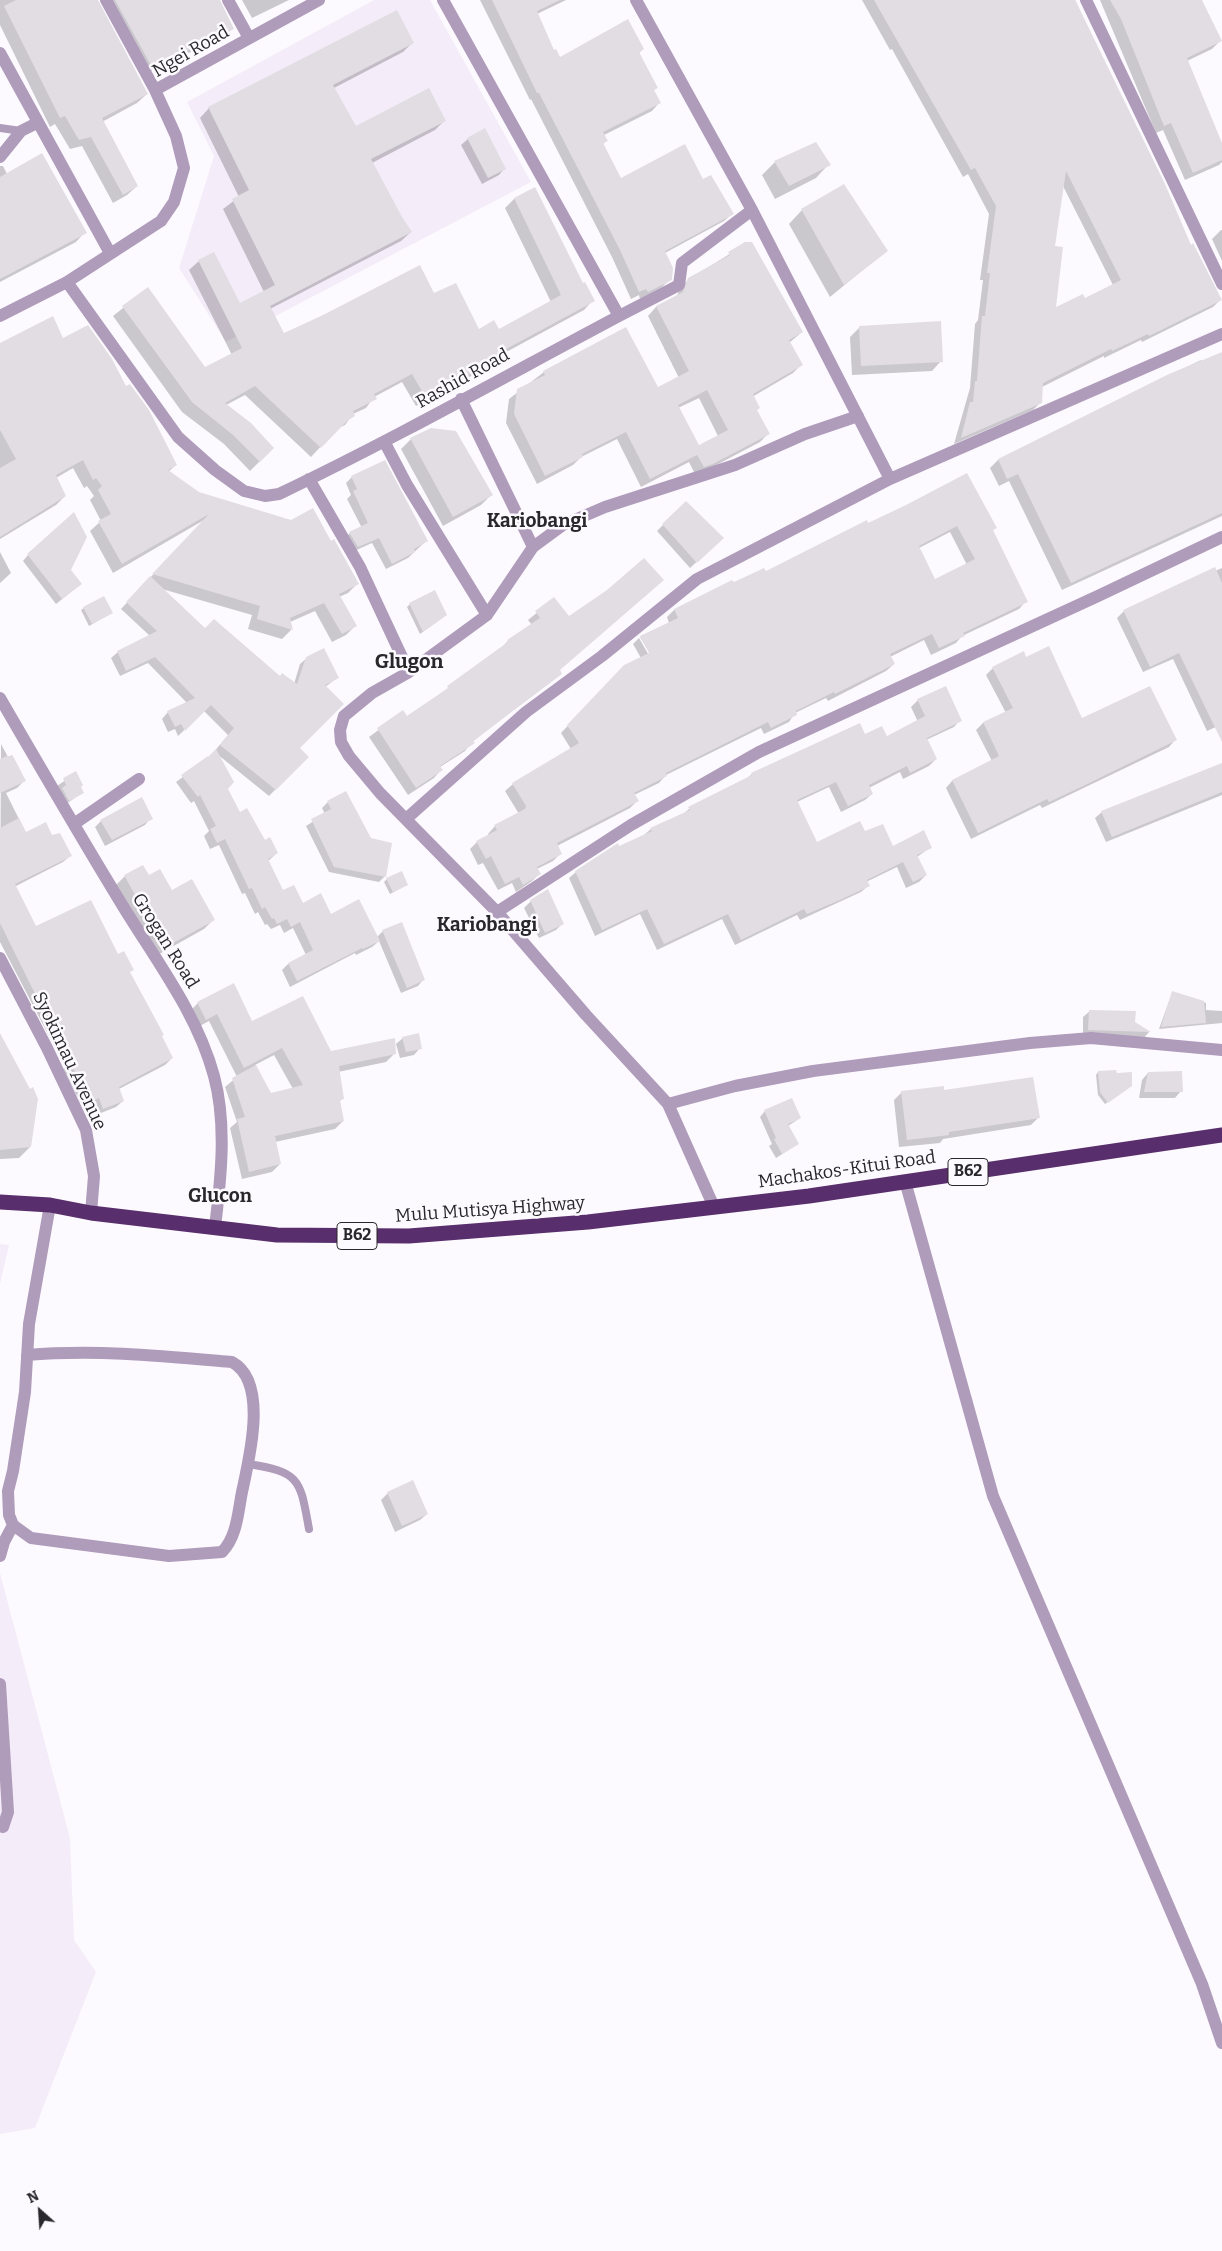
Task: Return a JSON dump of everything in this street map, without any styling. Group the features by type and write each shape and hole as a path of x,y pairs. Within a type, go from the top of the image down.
{"highway":[{"name":"Machakos-Kitui Road","path":"714,1207 1222,1135"},
{"name":"Mulu Mutisya Highway","path":"0,1202 50,1205 91,1213 277,1235 409,1236 588,1222 714,1207"}],"street":[{"path":"106,0 155,90"},
{"path":"228,0 249,38"},
{"name":"Ngei Road","path":"0,316 67,282 162,221 174,202 184,168 176,136 155,90 319,0"},
{"path":"443,0 619,316"},
{"path":"636,0 752,210 890,479"},
{"path":"1086,0 1222,284"},
{"path":"0,53 110,253"},
{"path":"0,157 21,131 37,123"},
{"name":"Rashid Road","path":"67,282 178,437 215,470 244,491 265,496 279,494 385,442 461,399 679,285 682,263 752,210"},
{"path":"406,820 526,712 602,656 696,579 890,479 1222,334"},
{"path":"461,399 533,547"},
{"path":"714,1207 668,1104 586,1015 497,912 406,820 349,756 341,742 340,730 344,716 372,693 409,672 487,615 533,547 563,525 605,507 735,465 805,434 858,416"},
{"path":"385,442 407,485 487,615"},
{"path":"309,479 360,567 409,672"},
{"path":"497,912 631,825 759,752 1098,596 1222,536"},
{"name":"Grogan Road","path":"0,698 74,824 189,1012 214,1075 220,1105 220,1186 215,1227"},
{"path":"74,824 139,779"},
{"name":"Syokimau Avenue","path":"0,958 47,1048 86,1130 94,1176 91,1213"},
{"path":"668,1104 735,1086 813,1071 1030,1042 1091,1038 1222,1050"},
{"path":"905,1181 993,1496 1202,1984 1222,2043"},
{"path":"27,1356 59,1353 124,1352 232,1362 241,1367 248,1378 254,1410 255,1436 233,1536 222,1552 169,1556 31,1538 13,1525 9,1515 8,1491 13,1471 25,1392 27,1356 29,1324 50,1205"},
{"path":"0,1556 4,1542 13,1525"},
{"path":"0,1684 8,1812 3,1828"}],"lane":[{"path":"0,128 21,131"},
{"path":"248,1464 273,1468 296,1480 302,1491 308,1529"}],"shaded area":[{"path":"374,0 430,0 531,182 226,342 179,268 214,156 187,102"},
{"path":"0,1244 9,1245 0,1284"},
{"path":"0,1573 70,1838 74,1940 96,1972 35,2128 0,2134"}],"building":[{"path":"16,0 98,0 148,94 102,118 138,186 123,195 91,137 79,140 65,116 60,118 4,6"},
{"path":"115,0 220,0 234,29 152,67"},
{"path":"492,0 560,0 537,11 554,50 556,49 560,57 628,19 644,49 639,52 658,88 654,90 661,103 603,132 608,141 603,143 621,178 685,144 703,179 711,175 734,214 665,251 673,268 672,280 648,292 646,289 639,292 620,250 539,93 537,93"},
{"path":"874,0 1075,0 1165,184 1191,245 1193,243 1222,300 1149,336 1148,334 1112,351 1111,349 1043,383 1042,403 961,438 970,402 973,402 975,381 977,381 982,316 985,316 990,273 987,273 996,206 975,168 971,170","holes":["1066,171 1121,280 1085,298 1083,294 1056,307 1063,247 1055,246"]},
{"path":"1110,0 1202,0 1222,41 1187,58 1222,143 1222,160 1193,173 1171,123 1164,126 1121,19"},
{"path":"397,10 414,43 333,85 356,126 429,88 446,121 371,159 412,232 270,306 284,333 420,265 434,293 456,283 479,329 494,320 499,329 561,295 514,198 535,187 583,283 585,282 595,301 484,361 486,365 426,398 412,374 374,394 377,399 353,411 355,416 347,421 321,448 255,386 225,403 251,423 274,448 260,462 233,435 192,402 122,306 148,287 205,367 242,348 198,260 214,252 240,303 275,285 232,199 249,190 208,107"},
{"path":"485,128 506,169 488,178 467,138"},
{"path":"816,142 831,165 789,186 774,161"},
{"path":"42,153 87,233 0,279 0,177"},
{"path":"844,184 888,251 844,285 801,209"},
{"path":"745,242 752,242 803,332 789,340 803,365 753,394 760,408 757,410 770,434 713,464 704,467 697,455 650,479 626,432 582,454 583,457 545,476 514,414 517,389 545,375 543,371 626,327 658,387 689,371 656,306 683,292 688,278 730,255 728,252","holes":["707,390 728,430 699,445 678,405"]},
{"path":"53,316 63,338 88,325 112,359 126,386 130,384 149,410 177,465 168,470 199,492 291,520 313,508 331,541 334,539 359,584 339,594 357,626 342,634 324,603 290,618 293,630 257,619 260,606 152,574 209,514 122,564 98,521 111,514 98,490 102,486 96,478 93,480 83,460 56,475 66,496 0,537 0,468 16,459 0,430 0,343"},
{"path":"941,321 943,362 861,366 859,326"},
{"path":"1222,352 1222,513 1071,583 1018,474 1007,479 998,459 1169,374"},
{"path":"431,428 456,431 493,495 453,517 410,438"},
{"path":"385,460 428,541 414,549 415,552 392,564 379,538 358,547 349,532 368,523 353,491 357,489 351,476"},
{"path":"967,473 997,528 993,530 1028,602 963,633 965,636 939,648 932,634 890,654 895,664 796,711 797,715 771,728 768,722 666,773 667,776 634,793 639,801 557,843 562,854 537,867 541,874 523,885 519,877 505,884 491,856 486,859 476,841 497,830 494,825 525,809 526,806 512,783 579,743 567,725 624,665 649,653 640,636 678,618 674,609 732,580 734,582 764,568 766,571 867,520 868,523","holes":["957,526 975,559 935,579 919,546"]},
{"path":"686,501 724,538 697,563 662,524"},
{"path":"74,512 87,537 71,570 82,584 62,599 27,554"},
{"path":"644,558 664,580 560,670 562,674 473,741 475,743 440,766 443,770 416,788 377,728 403,710 407,716 448,688 447,686 508,642 507,640 540,618 535,611 554,597 569,616 607,590"},
{"path":"1215,567 1222,583 1222,742 1179,653 1150,667 1123,610"},
{"path":"150,576 205,628 214,619 280,676 282,673 297,684 306,657 324,648 339,678 325,685 344,704 300,748 309,757 276,790 220,745 234,728 211,705 185,731 181,724 175,727 167,711 195,698 155,657 126,671 117,651 157,631 126,602"},
{"path":"435,590 447,615 423,632 409,603"},
{"path":"104,596 113,613 92,624 83,607"},
{"path":"1049,646 1082,718 1150,686 1177,740 1079,788 1049,802 1047,799 978,833 952,780 999,756 983,722 1013,708 992,667 1024,651 1026,657"},
{"path":"946,686 962,721 927,738 937,759 910,773 907,766 869,785 873,794 848,806 836,782 797,800 817,842 860,821 865,831 883,824 893,846 924,830 932,848 917,855 927,875 913,882 903,862 867,880 870,886 807,914 804,909 741,940 728,914 664,944 647,909 602,930 575,871 618,843 619,846 652,831 650,828 690,810 688,807 752,775 751,773 860,723 865,734 882,726 887,736 925,716 917,699"},
{"path":"216,749 234,782 228,789 240,812 247,808 265,840 270,837 278,853 268,859 283,890 294,885 303,903 321,893 331,914 359,899 380,941 362,948 297,981 288,963 313,950 300,922 291,927 287,919 277,924 265,907 262,909 252,888 249,889 225,839 217,843 210,829 216,826 200,795 198,797 181,775 208,757"},
{"path":"13,756 26,781 0,793 0,759"},
{"path":"1222,763 1222,792 1112,837 1101,811"},
{"path":"76,771 83,785 81,787 84,793 69,801 62,788 66,785 63,778"},
{"path":"346,791 371,838 392,843 386,877 334,867 311,819 331,809 327,801"},
{"path":"142,797 153,819 112,840 100,820"},
{"path":"19,818 26,832 46,822 52,835 60,833 72,856 15,884 36,926 91,900 118,954 124,951 134,970 130,972 164,1035 162,1036 173,1058 119,1087 124,1101 103,1109 99,1098 91,1102 0,923 0,828"},
{"path":"143,865 149,875 160,869 172,890 192,879 215,920 164,948 124,875"},
{"path":"402,871 408,885 393,892 386,878"},
{"path":"548,889 564,924 545,933 530,900"},
{"path":"402,922 425,980 407,988 382,930"},
{"path":"234,983 252,1021 303,996 331,1051 395,1038 396,1054 339,1066 344,1099 340,1100 344,1121 275,1136 281,1164 249,1172 237,1119 245,1117 232,1078 256,1065 271,1093 303,1085 282,1048 244,1068 217,1014 206,1020 197,1002"},
{"path":"1172,991 1204,1001 1206,1023 1161,1027"},
{"path":"1089,1010 1136,1011 1135,1022 1151,1032 1088,1030"},
{"path":"0,1033 30,1089 33,1087 38,1099 31,1147 0,1150"},
{"path":"419,1033 422,1049 406,1052 402,1037"},
{"path":"1116,1070 1117,1073 1132,1072 1132,1086 1108,1103 1100,1092 1098,1071"},
{"path":"1182,1071 1183,1092 1144,1092 1148,1072"},
{"path":"1033,1077 1040,1118 949,1132 949,1135 907,1140 901,1091 944,1086 944,1090"},
{"path":"792,1098 801,1118 788,1124 799,1144 782,1154 774,1139 776,1138 764,1110"},
{"path":"413,1480 428,1514 402,1526 387,1492"}],"district":[{"name":"Kariobangi","path":"537,522"},
{"name":"Glugon","path":"409,662"},
{"name":"Kariobangi","path":"487,926"},
{"name":"Glucon","path":"220,1197"}]}
